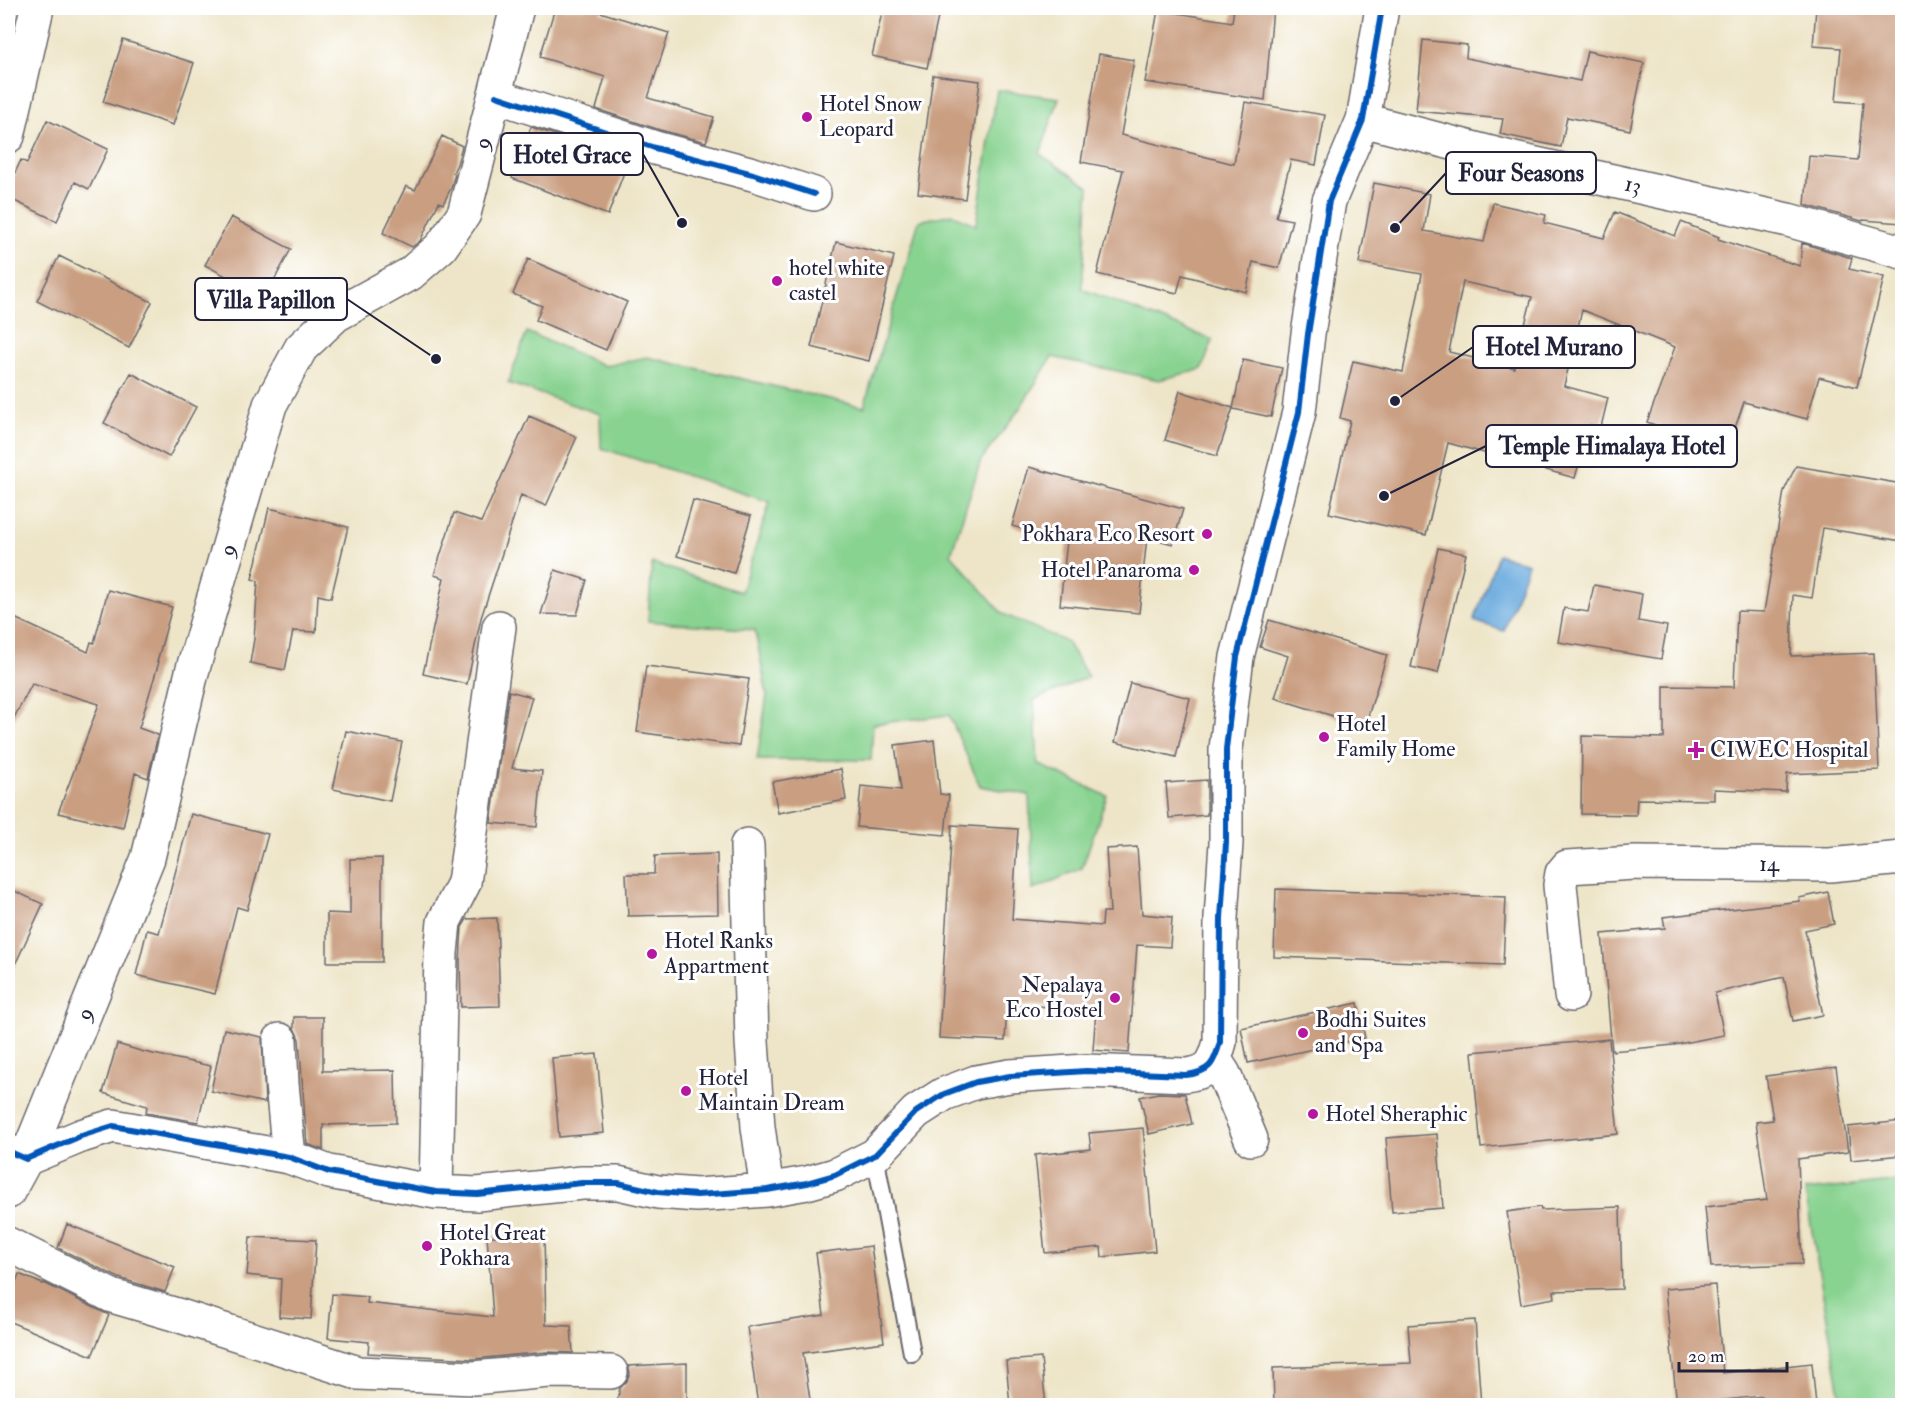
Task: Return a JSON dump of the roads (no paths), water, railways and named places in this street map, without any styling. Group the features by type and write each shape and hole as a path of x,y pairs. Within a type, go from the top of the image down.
{"street":[{"path":"8,136 38,8"},
{"name":"9","path":"8,1192 17,1155 148,858 192,672 270,405 301,348 336,315 410,274 441,247 464,214 517,8"},
{"path":"17,1155 113,1126 289,1156 328,1172 436,1192 477,1194 582,1183 618,1183 658,1192 697,1195 767,1190 835,1175 875,1155 916,1112 944,1094 976,1082 1010,1076 1086,1071 1186,1075 1207,1069 1215,1060 1220,1042 1221,918 1226,843 1226,749 1237,657 1299,412 1308,334 1329,201 1363,120 1382,8"},
{"path":"495,96 655,148 753,174 814,194"},
{"name":"13","path":"1363,120 1514,159 1788,220 1902,252"},
{"path":"436,1192 441,952 444,922 464,883 499,627"},
{"path":"747,845 752,1042 758,1127 767,1190"},
{"name":"14","path":"1571,995 1560,885 1562,873 1567,867 1635,863 1830,865 1902,858"},
{"path":"280,1040 289,1156"},
{"path":"1215,1060 1224,1074 1251,1139"},
{"path":"8,1244 112,1296 358,1373 473,1378 549,1371 611,1372"}],"lane":[{"path":"875,1155 912,1353"}],"water":[{"path":"1498,554 1528,564 1504,631 1474,621"}],"place":[{"name":"Hotel Snow Leopard","path":"807,117"},
{"name":"Hotel Grace","path":"682,223"},
{"name":"Four Seasons","path":"1395,228"},
{"name":"hotel white castel","path":"777,281"},
{"name":"Villa Papillon","path":"436,359"},
{"name":"Hotel Murano","path":"1395,401"},
{"name":"Temple Himalaya Hotel","path":"1384,496"},
{"name":"Pokhara Eco Resort","path":"1207,534"},
{"name":"Hotel Panaroma","path":"1194,570"},
{"name":"Hotel Family Home","path":"1324,737"},
{"name":"CIWEC Hospital","path":"1696,750"},
{"name":"Hotel Ranks Appartment","path":"652,954"},
{"name":"Nepalaya Eco Hostel","path":"1115,998"},
{"name":"Bodhi Suites and Spa","path":"1303,1033"},
{"name":"Hotel Maintain Dream","path":"686,1091"},
{"name":"Hotel Sheraphic","path":"1313,1114"},
{"name":"Hotel Great Pokhara","path":"427,1246"}]}
